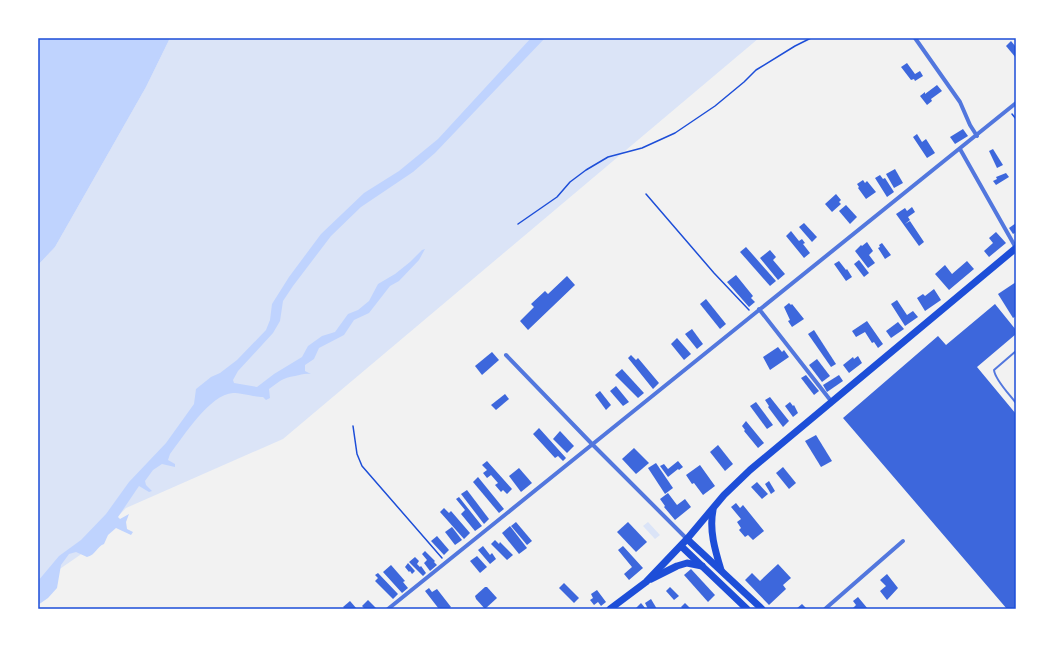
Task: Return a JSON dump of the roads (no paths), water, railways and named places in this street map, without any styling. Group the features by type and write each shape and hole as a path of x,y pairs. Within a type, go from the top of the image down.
{"main road":[{"path":"610,609 646,582 681,546 736,483 750,470 1016,248"},
{"path":"713,508 710,521 721,570"},
{"path":"687,539 762,609"},
{"path":"681,546 747,609"},
{"path":"646,582 677,566 687,563 702,566"}],"street":[{"path":"915,38 960,102 976,136"},
{"path":"388,609 1016,103"},
{"path":"960,149 1016,248"},
{"path":"759,309 831,401"},
{"path":"506,354 592,444 687,539"},
{"path":"825,609 903,541"}],"lane":[{"path":"1016,351 994,370 994,374 997,379 1016,403"},
{"path":"714,577 721,570"}],"water":[{"path":"38,38 170,38 146,87 55,247 38,265"},
{"path":"531,38 545,38 435,153 413,172 361,207 331,236 283,301 280,321 273,333 238,371 233,380 234,383 257,387 274,374 302,357 308,346 322,336 335,332 348,314 358,310 369,301 378,284 395,274 425,249 419,260 399,281 390,286 369,313 354,320 344,335 319,348 314,359 305,365 305,371 311,374 303,374 281,380 269,389 270,398 266,400 263,397 233,393 224,395 206,408 170,454 168,460 175,464 175,467 162,464 153,470 145,481 146,485 152,491 149,492 139,486 118,517 120,519 129,514 126,522 127,529 133,532 131,535 116,528 108,535 104,544 90,556 87,557 76,552 69,554 61,565 57,588 48,598 38,605 38,581 59,556 81,540 106,514 129,482 166,443 194,404 196,389 237,360 266,330 270,320 272,304 289,277 321,234 364,193 399,171 438,139"}]}
